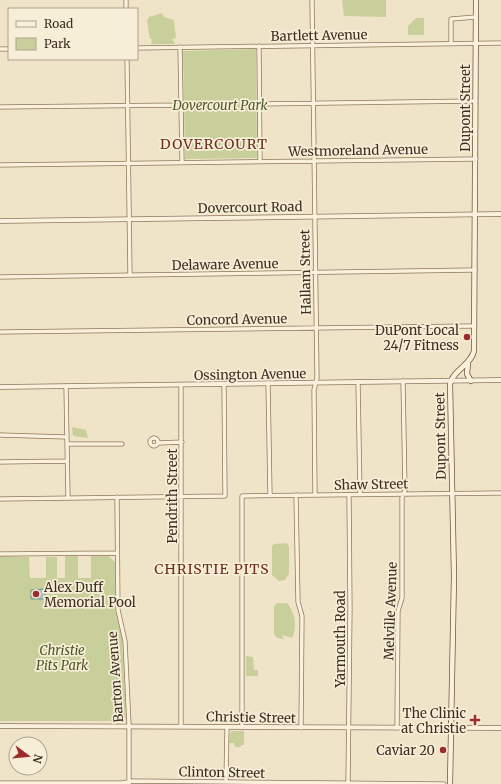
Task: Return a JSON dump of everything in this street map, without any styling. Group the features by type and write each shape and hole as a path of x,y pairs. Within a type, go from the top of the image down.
{"main road":[{"name":"Dupont Street","path":"450,784 454,604 451,381 473,355 476,158 476,0"},
{"path":"468,362 467,374 471,381"}],"street":[{"name":"Hallam Street","path":"312,0 316,327 316,382 314,390 315,495"},
{"path":"451,43 452,19 476,17"},
{"name":"Bartlett Avenue","path":"138,48 451,43 501,44"},
{"path":"259,46 260,161"},
{"path":"180,47 182,162"},
{"path":"127,60 130,275"},
{"path":"259,104 475,101"},
{"path":"0,107 181,105"},
{"name":"Westmoreland Avenue","path":"0,165 476,158"},
{"name":"Dovercourt Road","path":"0,221 501,214"},
{"name":"Delaware Avenue","path":"0,277 475,270"},
{"name":"Concord Avenue","path":"0,332 474,326"},
{"name":"Ossington Avenue","path":"0,387 501,380"},
{"name":"Melville Avenue","path":"397,728 398,611 402,598 403,494 405,490 403,381"},
{"path":"358,382 360,495"},
{"path":"268,383 270,495"},
{"path":"0,499 225,496 224,384"},
{"name":"Pendrith Street","path":"181,726 182,385"},
{"path":"66,386 68,498"},
{"path":"0,435 67,437"},
{"path":"158,443 182,442"},
{"path":"67,444 122,444"},
{"path":"0,462 67,461"},
{"name":"Shaw Street","path":"242,727 242,496 501,493"},
{"path":"296,495 298,602 302,616 301,728"},
{"name":"Yarmouth Road","path":"348,784 350,608 349,495"},
{"name":"Barton Avenue","path":"117,497 118,610 125,641 129,725 129,783"},
{"path":"0,554 117,554"},
{"name":"Christie Street","path":"0,726 129,725 301,728 501,728"},
{"path":"226,783 227,727"},
{"name":"Clinton Street","path":"0,783 444,784"}],"green space":[{"path":"342,0 386,0 386,17 344,16"},
{"path":"162,13 164,17 174,20 176,38 172,39 175,44 151,44 152,39 150,39 147,21 149,17"},
{"path":"416,18 424,18 424,35 408,35 408,26"},
{"name":"Dovercourt Park","path":"256,49 257,158 185,159 183,51"},
{"path":"73,427 86,430 88,438 73,436"},
{"path":"287,543 289,547 289,574 285,580 279,581 272,575 272,546 274,544"},
{"name":"Christie Pits Park","path":"0,556 29,557 30,578 46,578 46,557 57,557 57,578 65,578 65,556 78,556 78,578 91,578 91,556 109,556 115,562 115,610 122,637 126,718 124,721 0,721"},
{"path":"277,603 287,603 292,611 295,621 295,630 292,638 282,635 284,639 277,638 274,634 274,607"},
{"path":"246,656 253,657 254,670 258,670 258,676 246,676"},
{"path":"231,731 244,731 244,745 241,745 241,747 235,747 234,743 229,743"}],"water":[{"path":"45,589 45,599 31,599 31,590"}],"place":[{"name":"DuPont Local 24/7 Fitness","path":"467,337"},
{"name":"Alex Duff Memorial Pool","path":"36,594"},
{"name":"The Clinic at Christie","path":"475,720"},
{"name":"Caviar 20","path":"443,750"}],"district":[{"name":"DOVERCOURT","path":"214,144"},
{"name":"CHRISTIE PITS","path":"212,569"}]}
